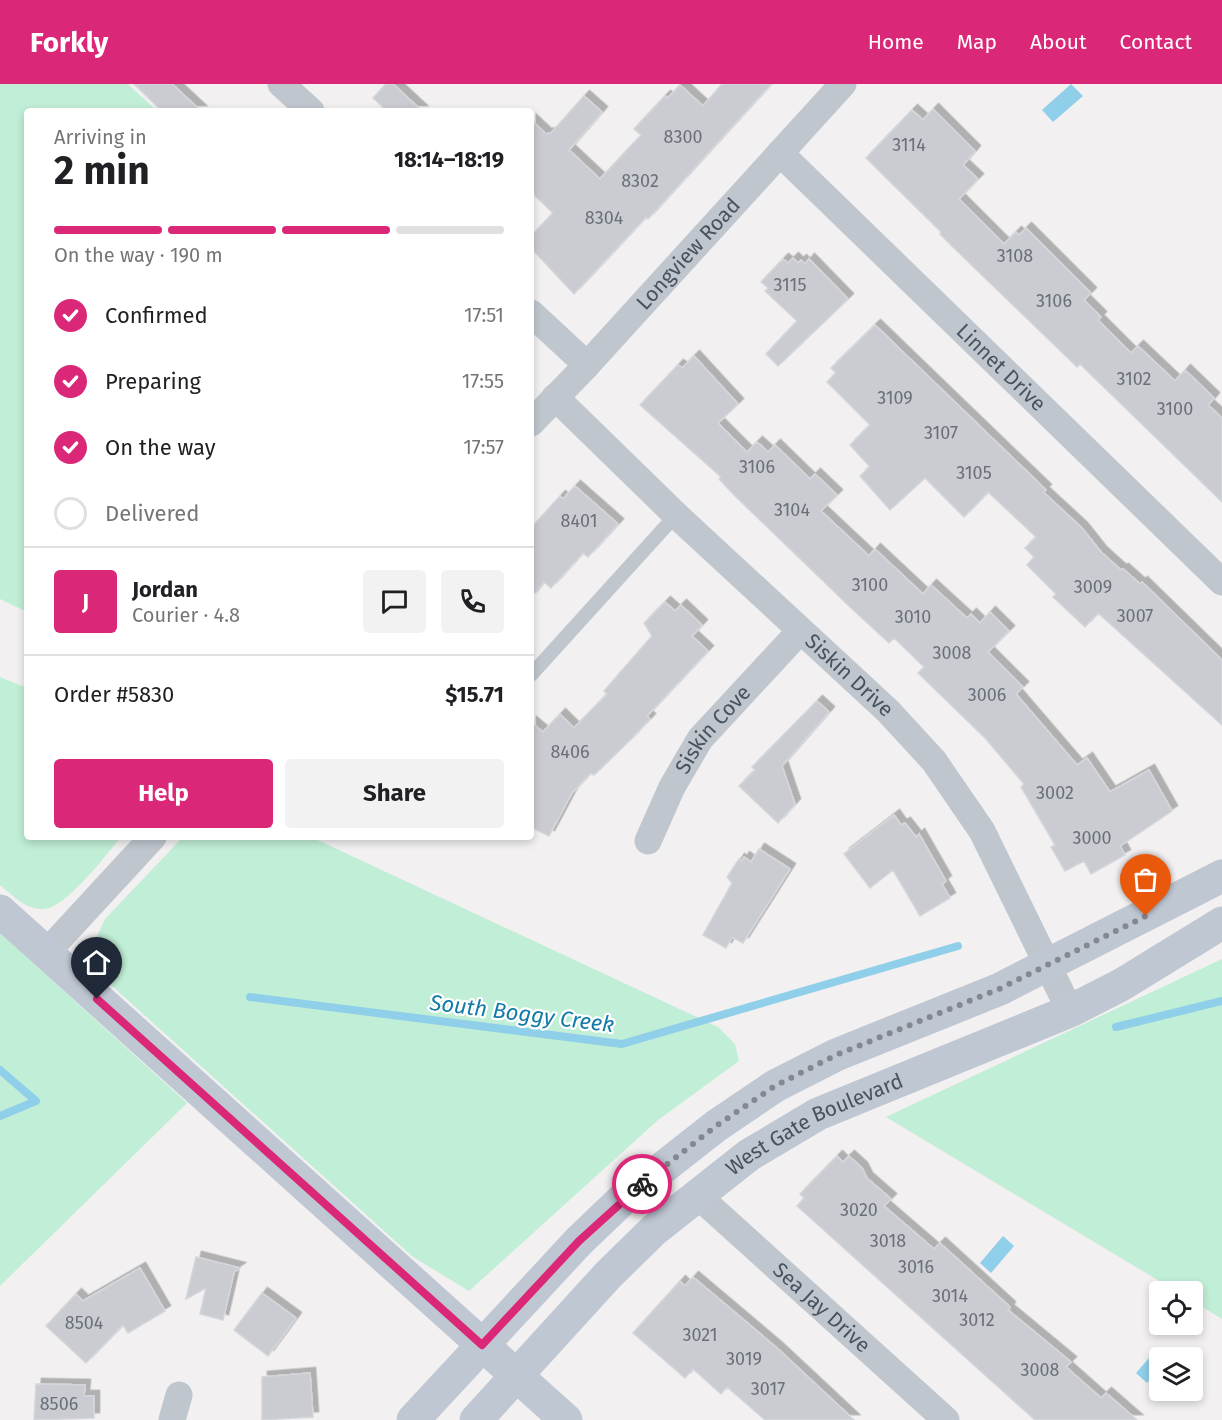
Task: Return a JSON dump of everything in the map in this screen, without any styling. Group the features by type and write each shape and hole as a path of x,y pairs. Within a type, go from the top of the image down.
{"main road":[{"name":"West Gate Boulevard","path":"413,1420 579,1241 623,1199 716,1126 775,1086 836,1055 999,989 1048,966 1222,876"},
{"path":"0,911 566,1420"},
{"name":"West Gate Boulevard","path":"476,1420 616,1267 654,1230 749,1155 818,1114 1070,1011 1121,985 1222,923"}],"street":[{"path":"281,84 307,108"},
{"name":"Longview Road","path":"534,420 587,365 843,84"},
{"name":"Linnet Drive","path":"780,153 1222,582"},
{"path":"534,316 587,365"},
{"name":"Siskin Drive","path":"555,397 676,515 888,711 934,761 982,831 1070,1011"},
{"name":"Siskin Cove","path":"648,841 672,787 700,739 800,631"},
{"path":"46,953 150,840"},
{"name":"Sea Jay Drive","path":"697,1196 946,1420"}],"lane":[{"path":"534,672 676,515"}],"green space":[{"path":"0,84 128,84 154,108 24,108 24,611 0,599"},
{"path":"0,677 24,687 24,840 118,840 74,890 53,906 44,909 31,907 0,885"},
{"path":"180,840 317,840 718,1027 735,1044 739,1061 658,1120 469,1291 413,1257 102,977 91,949 105,919"},
{"path":"0,933 187,1103 0,1286"},
{"path":"1222,959 1222,1319 1203,1307 1203,1281 1159,1281 886,1117"}],"water":[{"path":"1071,84 1083,96 1053,122 1042,110"},
{"path":"1003,1236 1014,1246 991,1273 980,1263"},
{"path":"1149,1358 1149,1381 1147,1383 1136,1373"}],"building":[{"path":"134,84 172,84 198,108 159,108"},
{"path":"386,84 393,84 419,108 384,108 373,98"},
{"path":"722,84 771,84 648,219 646,217 574,294 534,251 534,233 553,213 534,195 534,123 546,134 551,133 584,96 602,112 569,150 600,179 641,135 634,129 665,96 668,98 680,85 703,106"},
{"path":"933,109 975,151 963,165 978,179 959,199 1004,244 1016,232 1019,235 1026,228 1091,293 1084,300 1101,317 1098,320 1131,353 1138,346 1175,381 1185,370 1214,398 1208,405 1222,418 1222,502 1080,364 1077,367 957,251 940,234 941,232 866,158 912,110 923,120"},
{"path":"793,258 798,263 801,260 805,264 809,259 848,299 778,366 766,354 797,321 765,291 768,288 761,282 783,259 788,263"},
{"path":"875,325 1046,490 1043,492 1082,528 1101,552 1140,584 1142,582 1222,660 1222,725 1098,613 1085,627 1053,597 1056,594 1027,565 1034,557 1025,548 1036,537 988,492 964,517 925,478 890,510 860,476 870,467 850,445 870,425 827,382 836,373 831,368"},
{"path":"694,356 738,404 718,423 747,452 757,442 768,452 775,445 810,479 815,474 837,495 821,511 869,556 875,549 923,594 931,585 967,618 971,614 980,623 990,612 1009,631 988,652 1023,687 1016,694 1077,765 1087,758 1110,792 1149,770 1172,811 1120,846 1125,855 1091,874 1084,861 1065,871 1051,847 1055,845 1021,787 1024,784 985,738 918,673 924,667 894,638 889,643 851,608 735,496 719,479 721,477 640,405 678,365 682,368"},
{"path":"575,486 618,524 588,557 583,553 551,588 544,582 534,594 534,525 560,496 563,499"},
{"path":"665,602 675,611 681,605 702,625 692,636 708,651 647,716 650,719 632,738 594,775 591,773 572,793 549,836 534,828 534,724 543,732 560,714 574,728 607,694 604,691 652,636 644,623"},
{"path":"817,701 829,712 782,766 795,804 778,823 739,786 755,770 752,767"},
{"path":"894,815 901,825 905,823 916,837 919,834 946,881 942,884 950,898 920,916 893,870 870,888 844,854"},
{"path":"759,849 790,869 743,943 732,937 726,948 703,935 732,883 727,877 739,859 742,861 744,857 751,862"},
{"path":"837,1156 843,1162 849,1156 862,1168 867,1178 891,1199 884,1206 934,1249 940,1243 1010,1307 1008,1310 1071,1362 1066,1367 1101,1398 1106,1393 1137,1420 1035,1420 797,1206 804,1198 800,1194"},
{"path":"196,1257 240,1268 234,1272 223,1320 200,1314 206,1288 186,1299"},
{"path":"140,1268 165,1311 128,1333 123,1325 86,1363 46,1326 76,1294 83,1301"},
{"path":"693,1277 777,1348 854,1420 765,1420 727,1387 721,1394 693,1369 685,1378 633,1333 680,1281 685,1286"},
{"path":"262,1293 296,1318 268,1356 234,1330"},
{"path":"310,1373 313,1417 262,1420 262,1377"},
{"path":"36,1384 85,1385 84,1396 94,1396 94,1418 34,1420"}],"waterway":[{"name":"South Boggy Creek","path":"250,997 622,1044 958,946"},
{"name":"South Boggy Creek","path":"1116,1027 1222,1001"},
{"name":"South Boggy Creek","path":"0,1070 36,1101 0,1116"}],"way so far":[{"path":"642,1184 716,1126 775,1086 836,1055 999,989 1146,916"}],"route":[{"path":"97,999 482,1345 579,1241 642,1184"}]}
